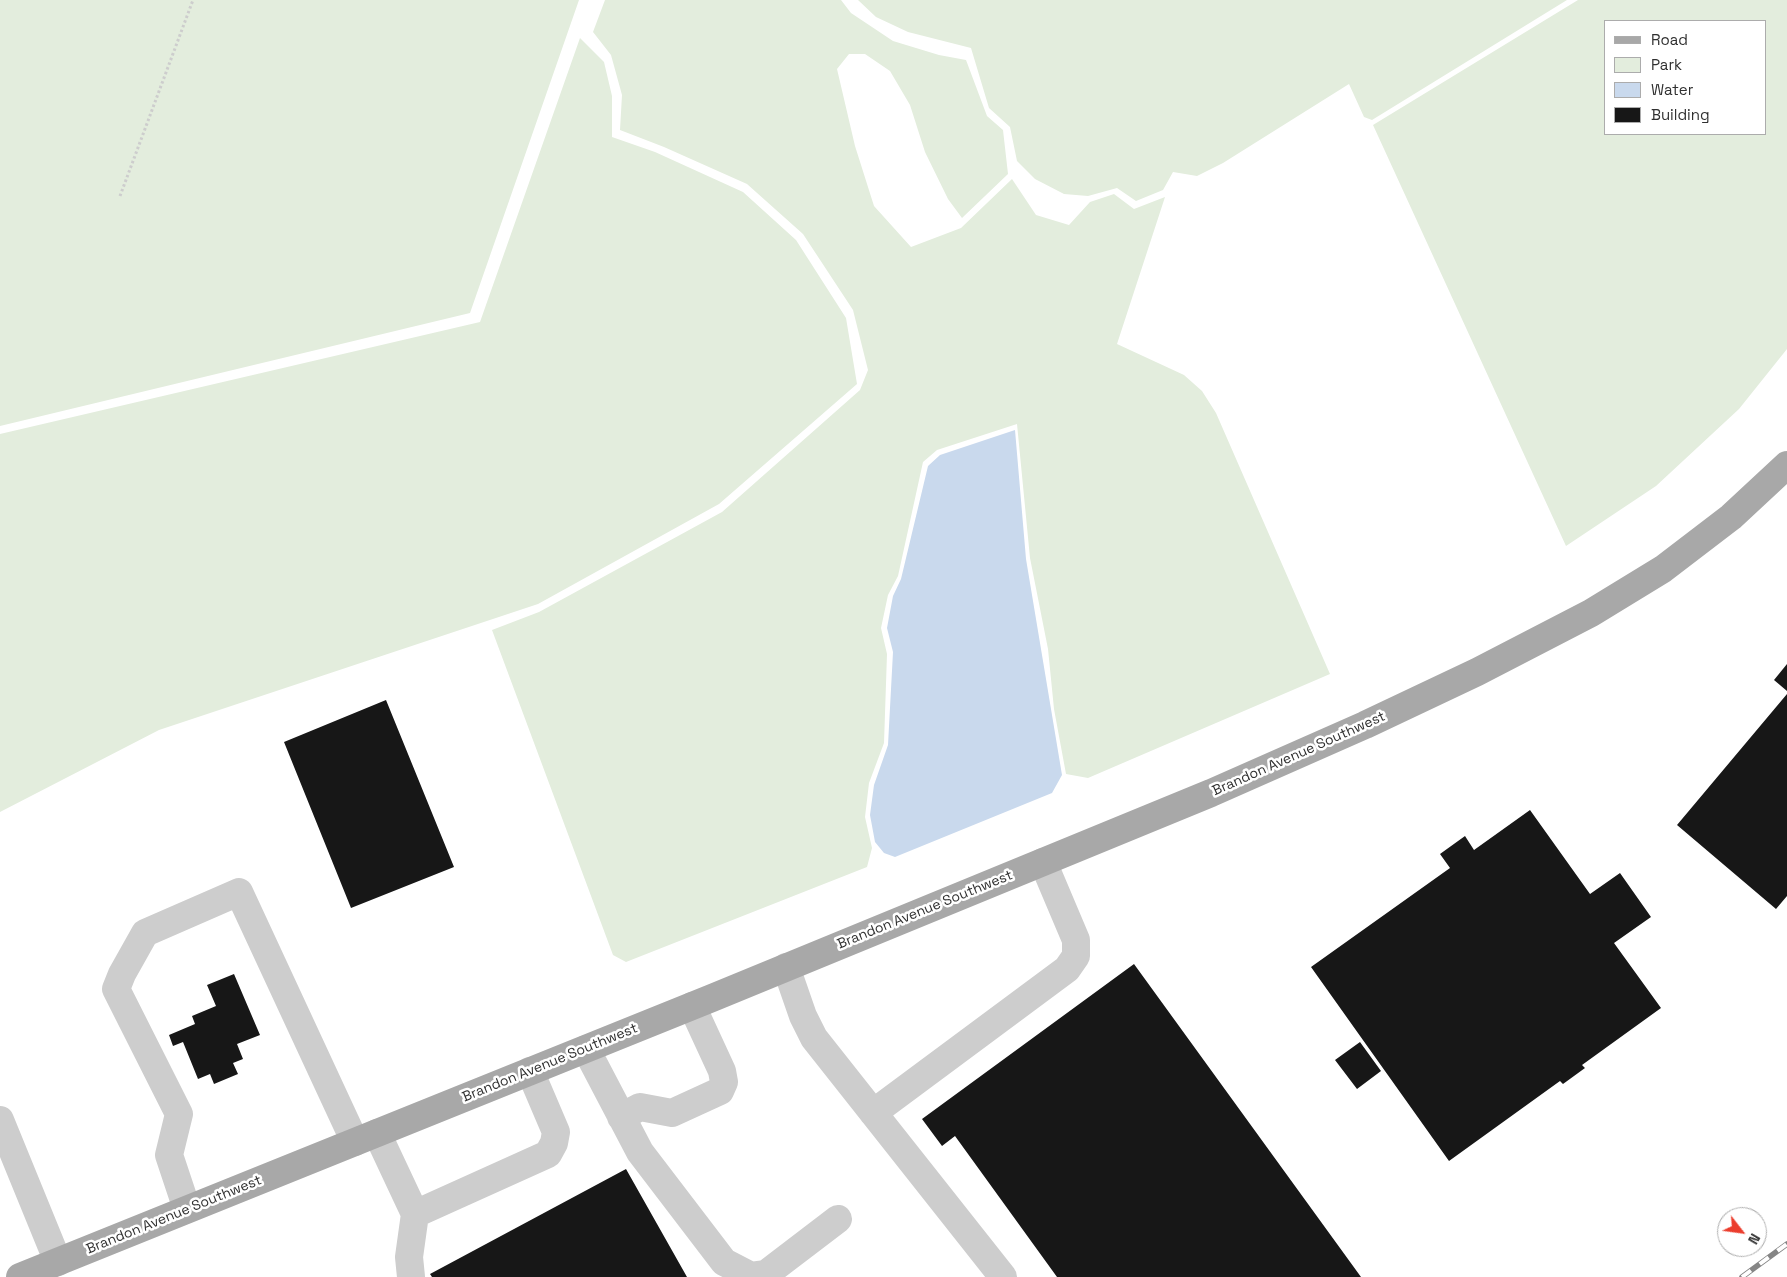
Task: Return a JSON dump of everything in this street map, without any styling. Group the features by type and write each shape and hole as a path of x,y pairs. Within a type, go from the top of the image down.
{"main road":[{"name":"Brandon Avenue Southwest","path":"20,1277 530,1072 1043,862 1211,793 1365,725 1477,672 1591,613 1663,568 1783,476"}],"lane":[{"path":"873,1113 1067,969 1072,962 1076,956 1076,940 1043,862"},
{"path":"187,1210 169,1155 179,1114 116,989 122,974 145,933 240,892 366,1138 415,1214 409,1257 411,1277"},
{"path":"786,967 803,1016 814,1038 1003,1277"},
{"path":"621,1117 640,1107 672,1113 720,1091 724,1082 722,1071 692,1006"},
{"path":"586,1049 640,1152 724,1262 751,1276 766,1274 838,1218"},
{"path":"415,1214 548,1154 554,1143 556,1132 530,1072"},
{"path":"0,1120 58,1262"}],"path":[{"path":"120,196 193,0"}],"green space":[{"path":"0,0 579,0 470,313 0,426"},
{"path":"605,0 841,0 851,13 893,41 939,55 966,60 987,116 1003,130 1008,174 962,218 948,199 925,152 910,105 890,71 865,54 849,54 837,69 855,146 874,206 911,247 961,228 1012,179 1036,215 1069,225 1090,202 1114,194 1134,209 1165,197 1117,344 1184,375 1202,391 1216,413 1330,674 1088,778 1066,774 1054,709 1048,649 1030,558 1017,424 937,450 923,462 898,576 888,595 881,628 887,654 884,743 869,783 865,817 872,848 867,867 626,962 613,955 492,630 539,612 722,512 860,390 868,370 853,310 803,234 747,184 664,147 620,130 622,95 611,55 593,32"},
{"path":"858,0 1567,0 1372,120 1364,117 1349,84 1223,163 1197,176 1173,172 1163,190 1136,201 1117,188 1088,196 1064,194 1035,179 1017,161 1010,127 989,108 971,48 908,32 876,17"},
{"path":"1578,0 1787,0 1787,349 1739,409 1656,486 1566,546 1373,125"},
{"path":"580,38 604,62 612,96 612,137 655,152 743,192 796,240 846,318 857,384 719,504 538,604 159,730 0,812 0,434 480,322"}],"water":[{"path":"1015,430 1026,559 1062,775 1052,793 895,857 884,853 875,842 870,815 874,785 888,745 893,652 887,628 893,596 901,579 928,466 940,455"}],"building":[{"path":"1787,664 1787,691 1774,680"},
{"path":"1787,694 1787,896 1776,909 1677,825"},
{"path":"386,700 454,867 351,908 284,742"},
{"path":"1530,810 1590,894 1620,873 1651,917 1614,943 1661,1008 1582,1065 1585,1068 1563,1084 1560,1081 1449,1161 1311,967 1450,868 1440,854 1465,836 1474,850"},
{"path":"1134,964 1361,1277 1057,1277 955,1136 942,1146 922,1119"},
{"path":"234,974 260,1035 237,1044 243,1059 233,1063 238,1074 214,1084 210,1074 198,1079 183,1042 173,1046 169,1035 195,1024 192,1016 216,1006 207,985"},
{"path":"1360,1042 1381,1071 1357,1089 1335,1060"},
{"path":"626,1169 687,1277 432,1277 430,1274"}],"railway":[{"path":"1742,1277 1787,1244"}]}
